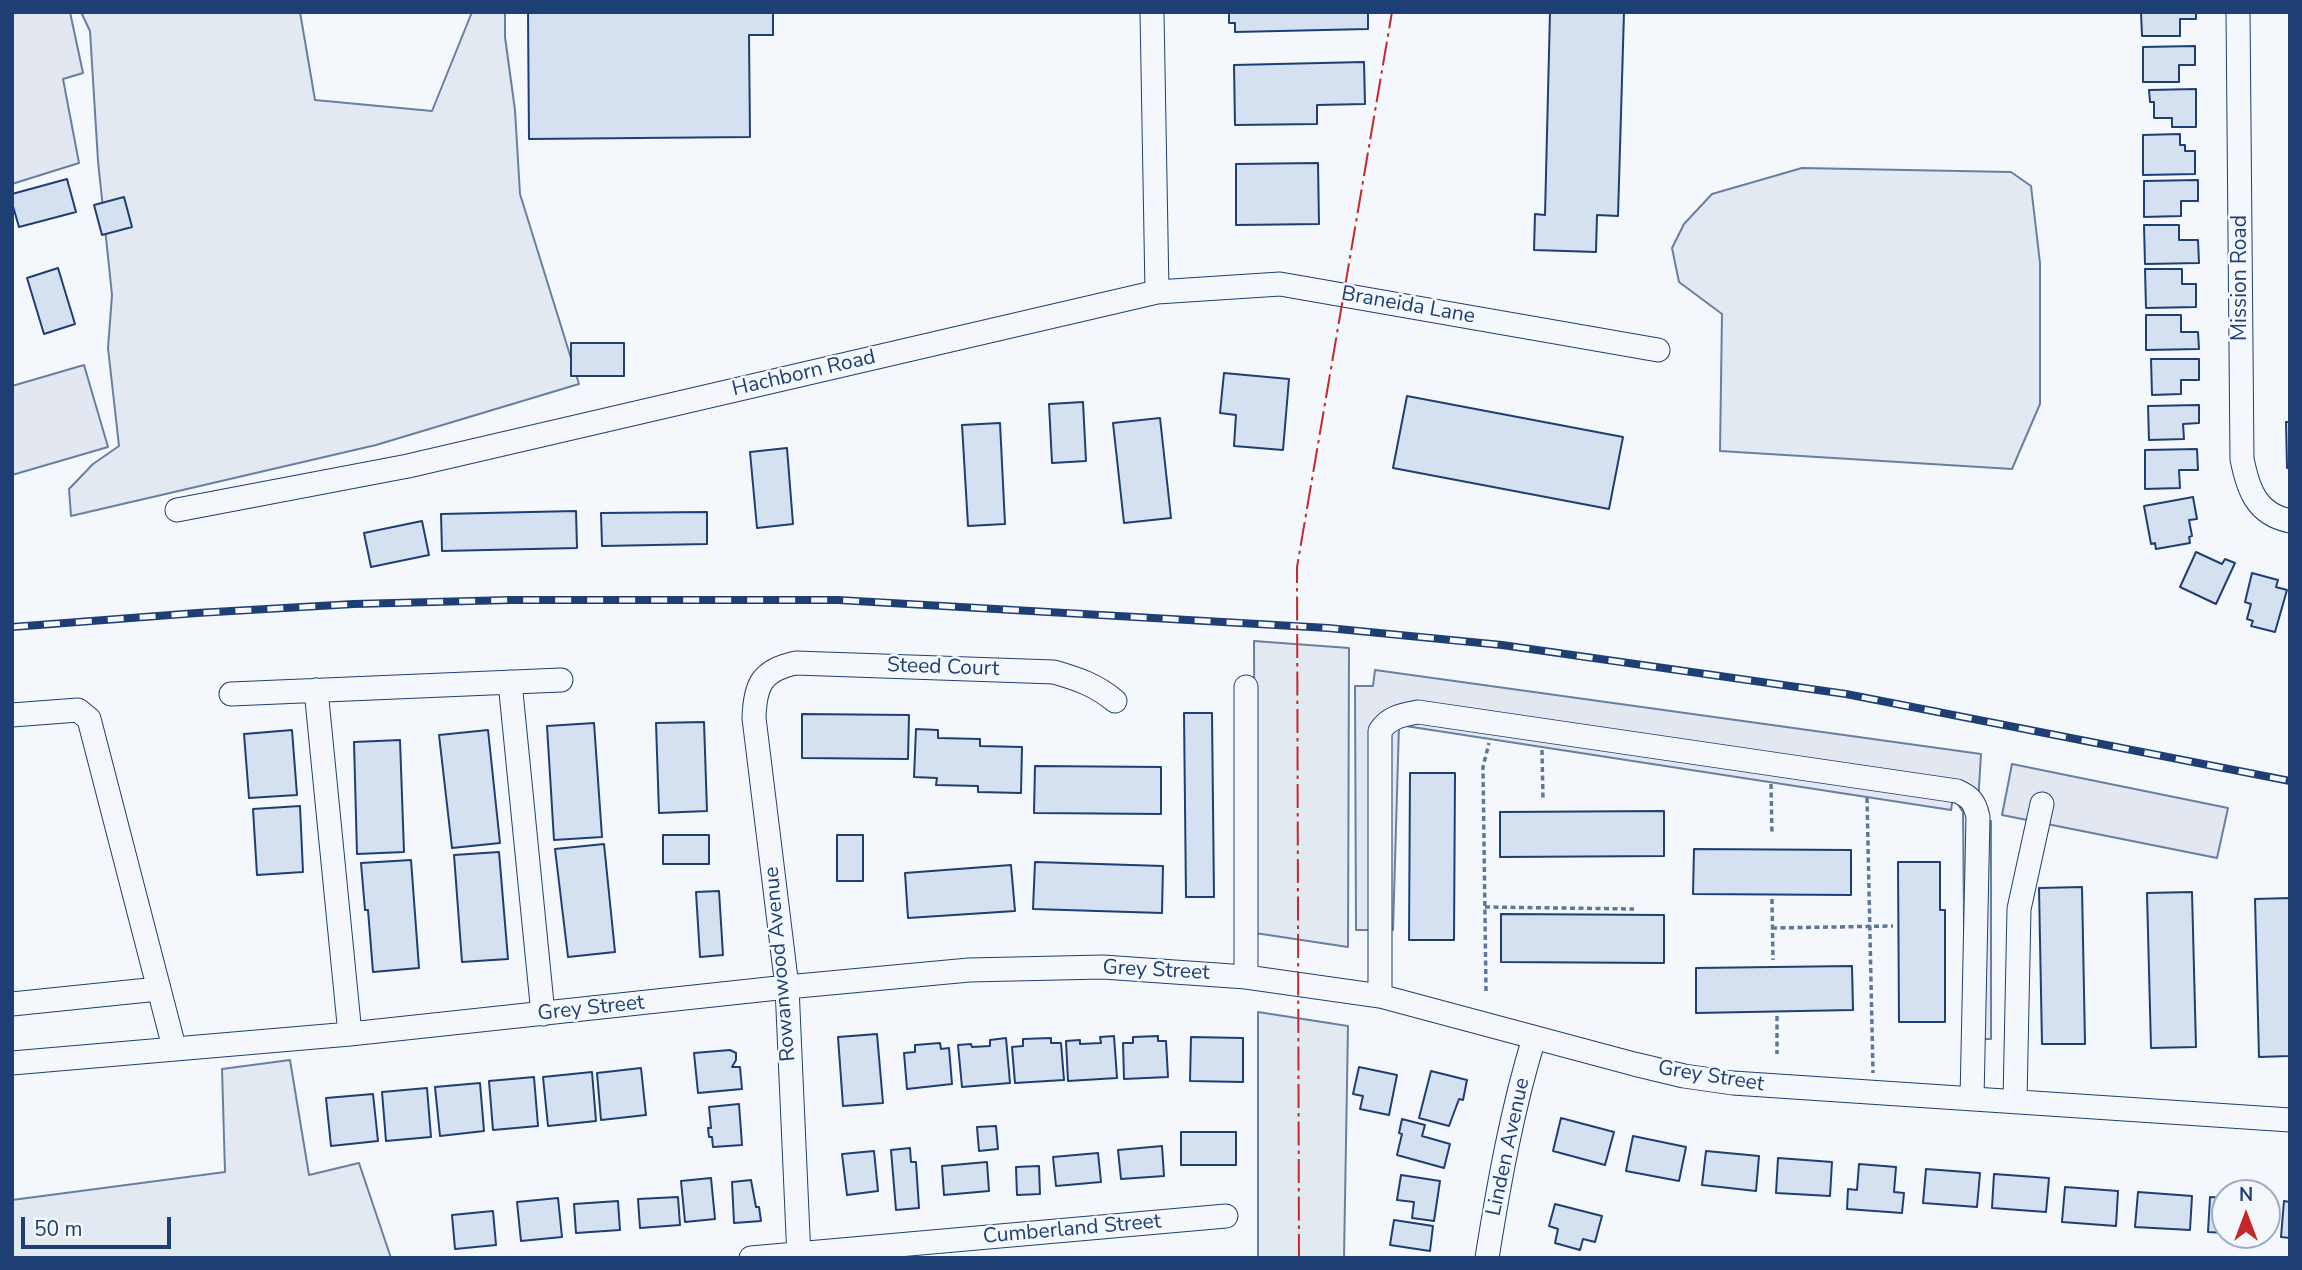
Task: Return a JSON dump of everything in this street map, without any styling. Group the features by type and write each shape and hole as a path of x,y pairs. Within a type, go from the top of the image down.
{"street":[{"path":"1152,12 1157,292"},
{"name":"Mission Road","path":"2238,12 2242,459 2251,496 2281,519 2290,521"},
{"name":"Braneida Lane","path":"1157,292 1280,284 1658,350"},
{"name":"Hachborn Road","path":"177,510 408,466 1157,292"},
{"name":"Steed Court","path":"767,676 782,666 796,663 1054,672 1100,688 1115,701"},
{"name":"Rowanwood Avenue","path":"767,676 758,685 754,698 754,719 787,987 799,1256"},
{"path":"231,694 561,680"},
{"path":"510,682 542,1014"},
{"path":"1246,687 1247,977"},
{"path":"316,690 350,1034"},
{"path":"12,715 78,710 89,719 174,1048"},
{"path":"1380,996 1380,731 1385,723 1399,715 1418,712 1957,791 1975,804 1978,817 1972,1099"},
{"path":"2015,1101 2019,909 2042,804"},
{"name":"Grey Street","path":"12,1063 350,1034 956,971 1103,967 1247,977 1380,996 1684,1076 1774,1087 2290,1121"},
{"path":"12,1004 158,989"},
{"name":"Linden Avenue","path":"1487,1258 1500,1176 1534,1038"},
{"name":"Cumberland Street","path":"751,1258 799,1256 1226,1216"}],"path":[{"path":"1486,991 1483,767 1492,723"},
{"path":"1542,730 1543,800"},
{"path":"1771,764 1772,835"},
{"path":"1866,778 1874,1093"},
{"path":"1772,900 1773,960"},
{"path":"1485,907 1634,909"},
{"path":"1772,928 1893,926"},
{"path":"1777,1016 1777,1054"}],"shaded area":[{"path":"12,12 70,12 83,73 63,79 79,163 12,184"},
{"path":"81,12 300,12 315,100 432,111 472,12 505,12 520,194 579,384 376,445 71,516 69,489 93,464 119,446 108,348 112,295 98,161 90,31"},
{"path":"1802,168 2011,172 2031,186 2040,263 2040,404 2012,469 1720,451 1722,314 1679,282 1672,248 1684,224 1712,194"},
{"path":"84,365 108,447 12,475 12,386"},
{"path":"1254,641 1349,648 1348,947 1255,933"},
{"path":"1375,670 1981,754 1977,820 1991,821 1991,1039 1965,1039 1963,812 1953,797 1951,810 1399,725 1393,930 1356,930 1355,686 1373,686"},
{"path":"2012,764 2228,808 2217,858 2002,815"},
{"path":"1258,1012 1348,1026 1344,1258 1258,1258"},
{"path":"290,1060 309,1175 359,1163 391,1258 12,1258 12,1200 225,1172 222,1069"}],"building":[{"path":"528,12 773,12 773,35 749,35 750,137 529,139"},
{"path":"1229,12 1368,12 1368,29 1235,32 1235,23 1229,23"},
{"path":"1550,12 1624,12 1618,216 1597,215 1596,252 1534,250 1535,214 1545,215"},
{"path":"2141,12 2196,12 2196,19 2180,19 2180,36 2142,36"},
{"path":"2195,46 2195,65 2179,65 2179,82 2143,82 2143,47"},
{"path":"1364,62 1365,104 1317,105 1317,124 1235,125 1234,65"},
{"path":"2196,89 2196,127 2172,127 2172,118 2154,118 2154,102 2150,102 2149,90"},
{"path":"2180,134 2180,145 2185,145 2185,151 2195,151 2195,174 2143,175 2143,135"},
{"path":"1318,163 1319,224 1236,225 1236,164"},
{"path":"67,179 76,212 19,227 12,194"},
{"path":"2198,180 2198,201 2181,201 2181,216 2144,217 2144,181"},
{"path":"124,197 132,227 102,235 94,205"},
{"path":"2144,225 2179,225 2179,240 2198,240 2199,263 2145,264"},
{"path":"58,268 75,324 44,334 27,278"},
{"path":"2145,269 2182,269 2182,284 2196,284 2196,307 2146,308"},
{"path":"2146,315 2181,315 2181,332 2198,332 2199,349 2146,350"},
{"path":"571,343 624,343 624,376 571,376"},
{"path":"2151,359 2199,359 2199,380 2181,380 2181,394 2152,395"},
{"path":"1224,373 1289,379 1283,450 1234,446 1236,415 1220,413"},
{"path":"1407,396 1623,437 1609,509 1393,468"},
{"path":"1083,402 1086,461 1052,463 1049,404"},
{"path":"2199,405 2199,423 2183,424 2184,439 2149,440 2148,406"},
{"path":"1160,418 1171,518 1124,523 1113,423"},
{"path":"2286,422 2290,422 2290,468 2287,468"},
{"path":"1000,423 1005,524 968,526 962,425"},
{"path":"787,448 793,524 757,528 750,452"},
{"path":"2197,449 2198,470 2179,470 2180,488 2145,489 2145,450"},
{"path":"2193,497 2197,519 2189,520 2192,536 2189,537 2190,543 2156,549 2155,543 2151,544 2144,506"},
{"path":"576,511 577,548 442,551 441,514"},
{"path":"707,512 707,544 602,546 601,513"},
{"path":"422,521 429,555 371,567 364,533"},
{"path":"2196,552 2222,564 2225,559 2235,563 2216,604 2180,587"},
{"path":"2252,573 2278,580 2276,587 2287,590 2275,632 2251,626 2253,621 2247,619 2251,604 2245,602"},
{"path":"1184,713 1212,713 1214,897 1186,897"},
{"path":"802,714 909,715 908,759 802,758"},
{"path":"704,722 707,811 659,813 656,723"},
{"path":"594,723 602,837 554,840 547,726"},
{"path":"916,729 938,730 938,738 980,739 980,746 1022,747 1021,793 978,792 978,786 936,785 937,778 914,777"},
{"path":"292,730 297,795 249,798 244,734"},
{"path":"488,730 500,843 452,848 439,735"},
{"path":"400,740 404,852 357,854 354,742"},
{"path":"1035,766 1161,767 1161,814 1034,813"},
{"path":"1410,773 1455,773 1454,940 1409,940"},
{"path":"300,806 303,872 257,875 253,809"},
{"path":"1664,811 1664,856 1500,857 1500,812"},
{"path":"663,835 709,835 709,864 663,864"},
{"path":"837,835 863,835 863,881 837,881"},
{"path":"604,844 615,952 568,957 555,849"},
{"path":"1694,849 1851,850 1851,895 1693,894"},
{"path":"499,852 508,959 462,962 454,855"},
{"path":"411,860 419,968 373,972 361,863"},
{"path":"1035,862 1163,866 1162,913 1033,909"},
{"path":"1898,862 1940,862 1940,910 1945,910 1945,1022 1899,1022"},
{"path":"1011,865 1015,911 908,918 905,873"},
{"path":"2082,887 2085,1044 2042,1044 2039,888"},
{"path":"719,891 723,955 700,957 696,892"},
{"path":"2192,892 2196,1047 2151,1048 2147,893"},
{"path":"2290,898 2290,1056 2259,1057 2255,899"},
{"path":"1501,914 1664,915 1664,963 1501,962"},
{"path":"1852,966 1853,1010 1696,1013 1696,968"},
{"path":"877,1034 883,1103 843,1106 838,1037"},
{"path":"1114,1036 1117,1078 1068,1081 1066,1041 1080,1040 1080,1044 1101,1043 1100,1037"},
{"path":"1158,1036 1158,1041 1166,1041 1168,1077 1124,1079 1123,1043 1133,1043 1133,1037"},
{"path":"1191,1037 1243,1038 1243,1082 1190,1081"},
{"path":"1006,1038 1010,1083 962,1087 958,1045 990,1046 990,1040"},
{"path":"1051,1038 1051,1043 1061,1043 1064,1080 1015,1083 1012,1047 1023,1046 1023,1039"},
{"path":"940,1043 941,1049 949,1048 952,1084 907,1089 904,1053 915,1052 915,1045"},
{"path":"730,1050 736,1053 732,1067 740,1067 742,1089 698,1093 694,1053"},
{"path":"1359,1067 1397,1075 1389,1115 1360,1109 1363,1096 1353,1094"},
{"path":"641,1068 646,1115 601,1120 597,1073"},
{"path":"1431,1071 1467,1080 1463,1100 1459,1099 1449,1126 1419,1118"},
{"path":"592,1072 596,1121 548,1126 543,1077"},
{"path":"534,1077 538,1126 493,1130 489,1081"},
{"path":"480,1083 484,1131 440,1136 435,1087"},
{"path":"427,1088 431,1137 386,1141 382,1092"},
{"path":"373,1094 378,1141 331,1146 326,1098"},
{"path":"739,1104 742,1145 713,1147 708,1128 711,1128 709,1107"},
{"path":"1561,1118 1614,1132 1605,1165 1553,1151"},
{"path":"1402,1119 1425,1125 1422,1136 1450,1144 1444,1168 1397,1155"},
{"path":"996,1126 998,1149 979,1151 977,1127"},
{"path":"1181,1132 1236,1132 1236,1165 1181,1165"},
{"path":"1633,1136 1686,1147 1679,1181 1626,1171"},
{"path":"1162,1146 1164,1176 1121,1179 1118,1150"},
{"path":"910,1148 911,1162 916,1162 919,1208 896,1210 891,1150"},
{"path":"874,1151 878,1191 847,1195 842,1154"},
{"path":"1706,1151 1759,1156 1756,1191 1702,1185"},
{"path":"1098,1153 1101,1182 1056,1186 1053,1157"},
{"path":"1778,1158 1832,1162 1830,1196 1776,1193"},
{"path":"987,1162 989,1191 944,1195 942,1166"},
{"path":"1859,1164 1896,1167 1894,1192 1904,1193 1902,1213 1847,1209 1848,1189 1857,1190"},
{"path":"1039,1166 1040,1194 1017,1195 1016,1167"},
{"path":"1926,1169 1980,1173 1977,1207 1923,1203"},
{"path":"1994,1174 2049,1178 2046,1212 1992,1208"},
{"path":"1401,1175 1440,1181 1434,1221 1412,1218 1414,1202 1397,1200"},
{"path":"711,1178 715,1219 685,1222 681,1181"},
{"path":"751,1180 761,1221 734,1223 732,1182"},
{"path":"2065,1187 2118,1191 2116,1226 2062,1222"},
{"path":"2138,1192 2192,1196 2190,1230 2135,1227"},
{"path":"678,1197 680,1225 640,1228 638,1199"},
{"path":"2210,1197 2211,1197 2211,1232 2208,1232"},
{"path":"558,1198 562,1237 521,1241 517,1202"},
{"path":"618,1201 620,1230 576,1233 574,1204"},
{"path":"2284,1201 2290,1202 2290,1238 2281,1237"},
{"path":"1555,1204 1602,1216 1595,1242 1583,1239 1580,1250 1555,1243 1558,1229 1549,1226"},
{"path":"493,1211 496,1245 455,1249 452,1215"},
{"path":"1394,1220 1433,1226 1430,1251 1390,1245"}],"railway":[{"path":"12,627 354,604 510,600 838,600 1328,628 1502,645 1846,694 2290,781"}],"power":[{"path":"1299,1258 1297,567 1392,12"}]}
